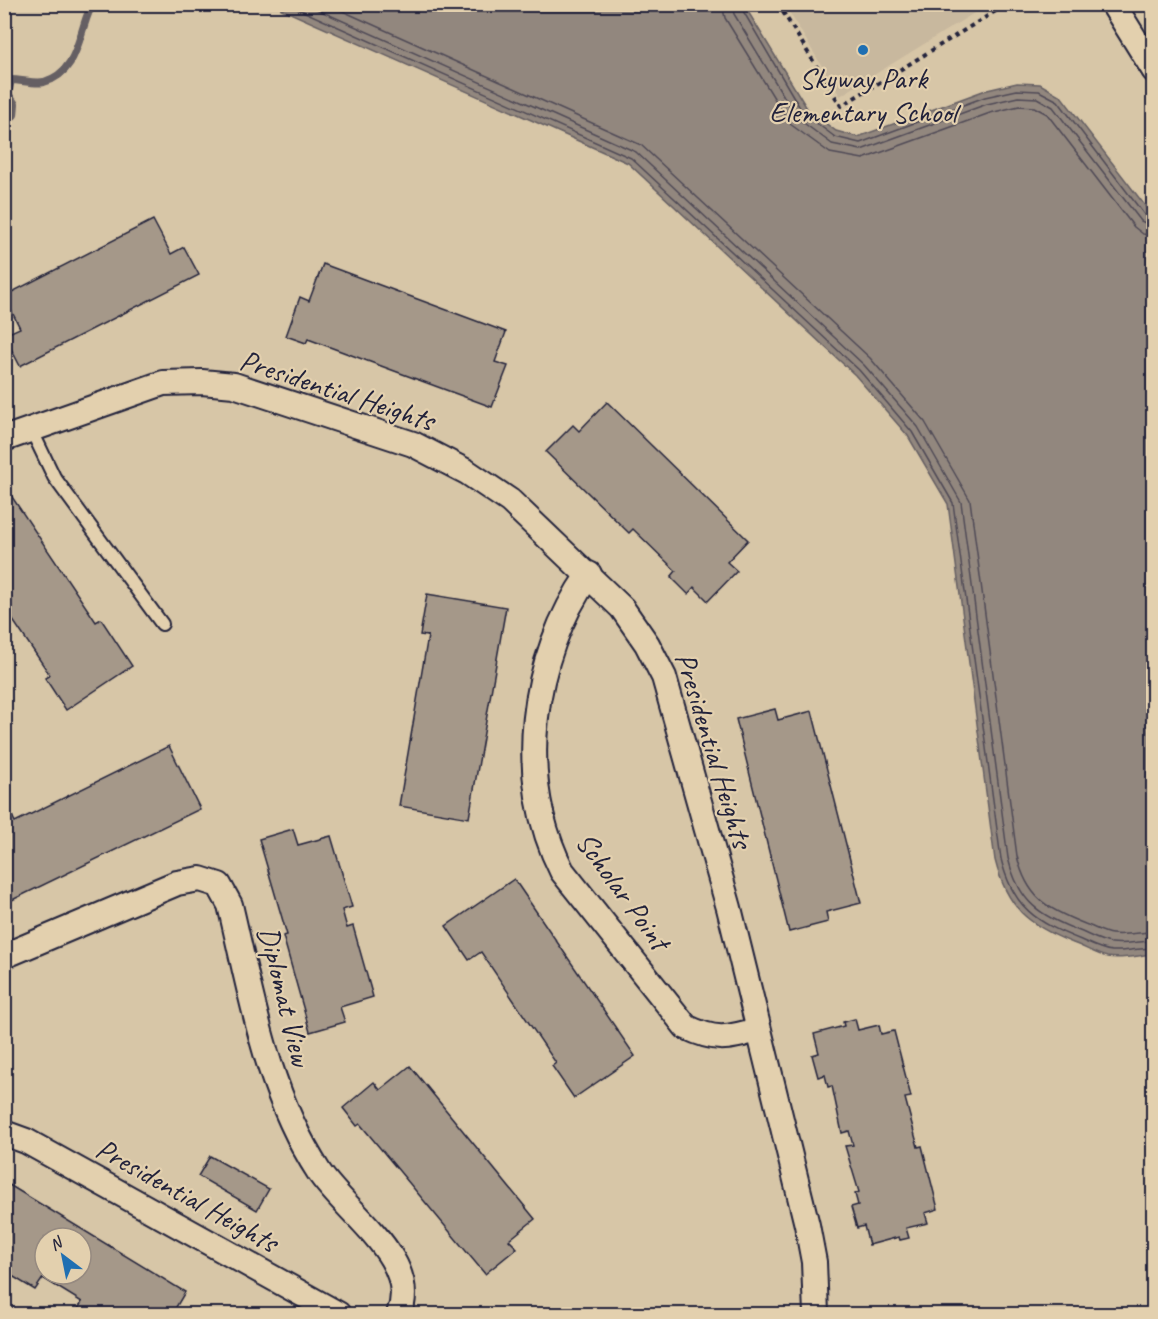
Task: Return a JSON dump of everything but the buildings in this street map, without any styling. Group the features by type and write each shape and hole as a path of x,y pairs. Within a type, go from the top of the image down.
{"street":[{"path":"1113,4 1154,70"},
{"name":"Presidential Heights","path":"4,439 163,384 202,382 234,385 413,444 458,467 510,501 622,608 647,644 664,677 729,908 808,1234 814,1262 816,1314"},
{"name":"Scholar Point","path":"589,574 570,602 557,630 536,711 534,777 541,819 551,848 562,871 686,1027 708,1037 730,1038 757,1030"},
{"name":"Diplomat View","path":"4,956 177,883 200,879 219,885 230,905 274,1086 296,1133 320,1173 393,1261 402,1276 405,1301 399,1314"},
{"name":"Presidential Heights","path":"4,1133 37,1147 338,1314"}],"lane":[{"path":"31,429 54,477 162,624"}],"path":[{"path":"778,4 842,106 1007,4"}],"shaded area":[{"name":"Skyway Park Elementary School","path":"785,5 987,5 840,96"}],"water":[{"path":"280,5 744,5 808,110 836,131 858,137 983,91 1017,83 1040,84 1061,96 1153,216 1153,954 1112,958 1094,952 1057,936 1032,921 1013,903 1006,891 995,860 948,504 908,436 855,375 628,163 281,9"}],"waterway":[{"path":"4,125 14,115 15,104 8,94 11,80 44,82 64,70 75,52 90,9 102,4"}],"place":[{"name":"Skyway Park Elementary School","path":"863,50"}]}
